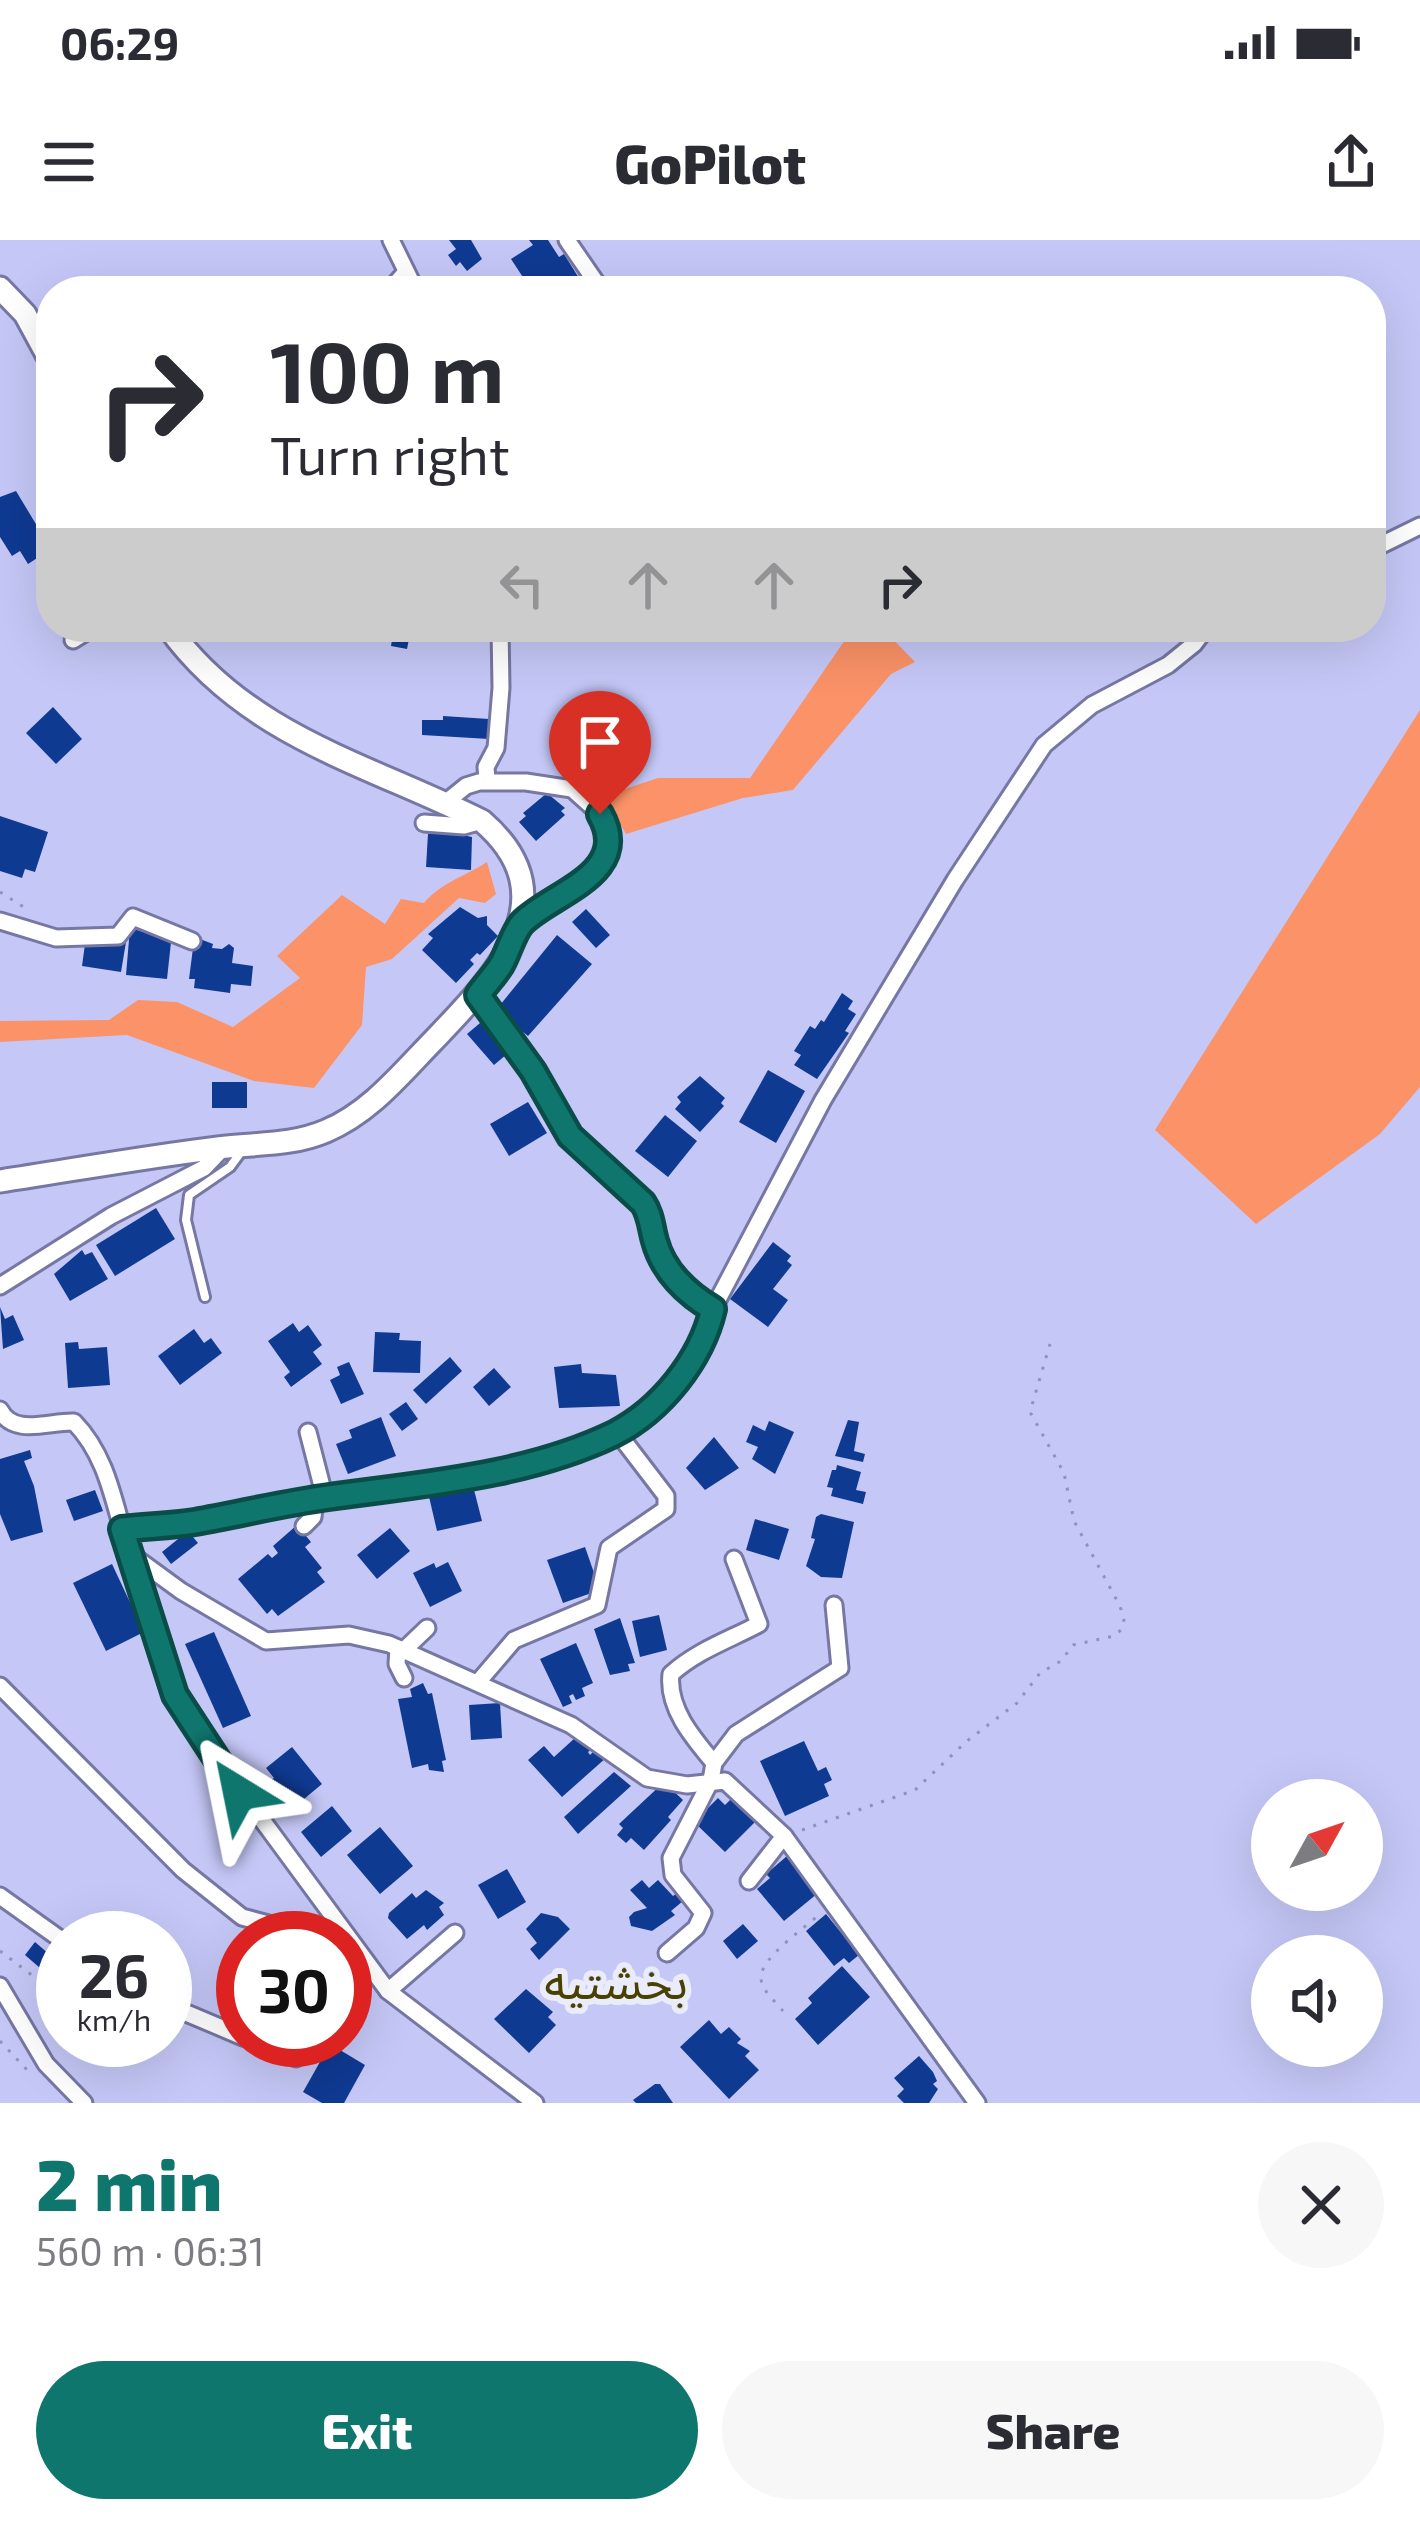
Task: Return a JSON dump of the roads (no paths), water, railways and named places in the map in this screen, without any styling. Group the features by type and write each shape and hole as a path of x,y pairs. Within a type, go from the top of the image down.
{"main road":[{"path":"0,288 25,314 36,334"},
{"path":"0,1181 292,1142 326,1132 387,1089 478,995 500,966 520,925 519,877 500,837 482,821 308,744 220,688 182,642"}],"street":[{"path":"391,240 407,276"},
{"path":"567,240 592,276"},
{"path":"402,276 405,273"},
{"path":"1386,543 1420,526"},
{"path":"487,781 486,767 496,748 500,642"},
{"path":"122,1529 189,1523 523,1465 617,1432 657,1402 702,1342 713,1309 823,1100 955,880 1044,745 1092,706 1168,664 1196,642"},
{"path":"445,802 466,786 487,781 554,784 572,789 607,826 602,859 576,890 520,925"},
{"path":"424,823 464,826 482,821"},
{"path":"0,921 56,938 79,938 118,936 134,916 192,940"},
{"path":"478,995 533,1071 570,1136 643,1203 659,1256 669,1271 713,1309"},
{"path":"0,1286 234,1147"},
{"path":"0,1410 13,1424 30,1427 74,1422 98,1454 166,1670 188,1718 328,1911"},
{"path":"304,1526 320,1498 308,1432"},
{"path":"479,1682 514,1640 597,1605 609,1548 666,1509 665,1496 617,1432"},
{"path":"129,1553 181,1592 266,1641 349,1635 401,1649 571,1725 647,1778 687,1785 712,1772"},
{"path":"734,1559 759,1624 707,1647 671,1673 676,1709 712,1772 784,1836 977,2103"},
{"path":"668,1953 696,1928 703,1913 674,1875 671,1858 712,1772 736,1733 840,1668 834,1605"},
{"path":"404,1678 398,1664 401,1649 427,1628"},
{"path":"0,1686 183,1870 234,1911"},
{"path":"749,1881 784,1836"},
{"path":"0,1896 36,1922"},
{"path":"388,1991 455,1933"},
{"path":"372,1970 388,1991 536,2103"},
{"path":"0,1986 46,2064 84,2103"}],"lane":[{"path":"205,1297 186,1220 189,1195 230,1168 234,1147"}],"district":[{"name":"بخشتيه","path":"616,1982"}]}
